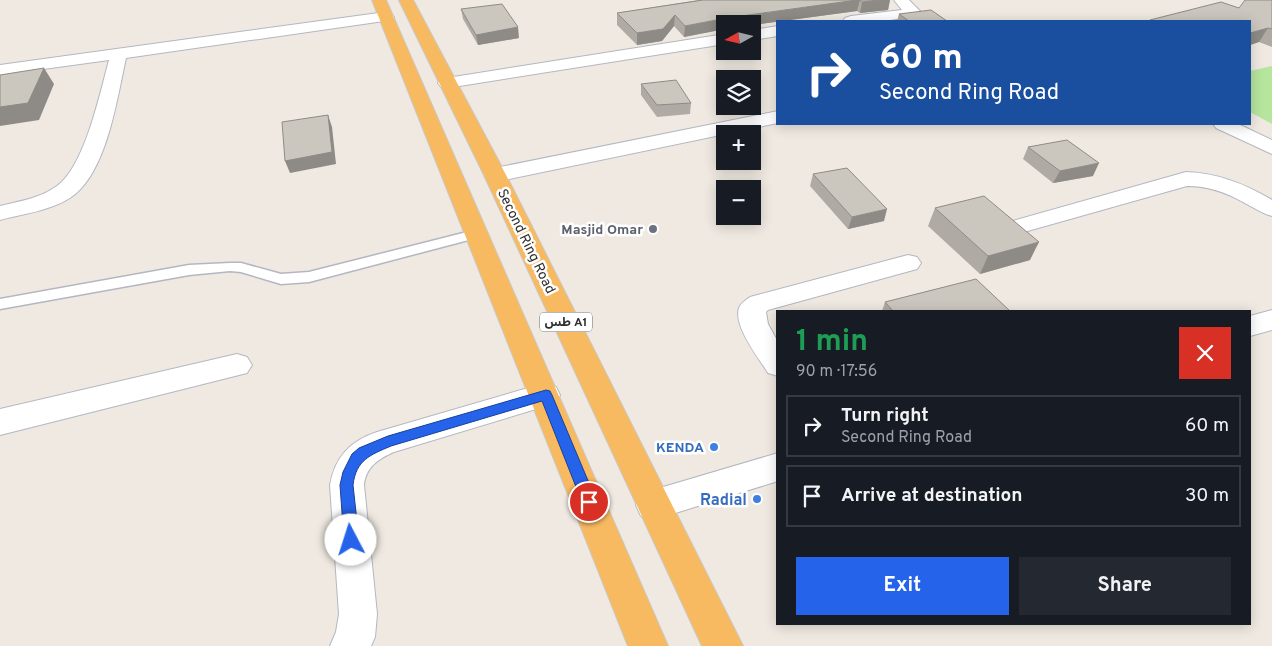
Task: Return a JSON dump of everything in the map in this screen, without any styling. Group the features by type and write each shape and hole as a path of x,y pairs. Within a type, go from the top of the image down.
{"highway":[{"name":"Second Ring Road","path":"390,5 447,83 495,175 723,646"},
{"name":"طس A1","path":"390,5 475,234 546,395 648,646"}],"street":[{"path":"858,20 911,13 912,11 909,7 901,0"},
{"path":"0,70 119,53 390,5"},
{"path":"761,34 776,31"},
{"path":"447,83 716,40"},
{"path":"0,212 43,201 72,186 82,170 98,135 119,53"},
{"path":"495,175 776,117"},
{"path":"1225,125 1272,148"},
{"path":"1017,227 1186,180 1199,179 1223,184 1241,191 1272,209"},
{"path":"776,362 751,318 752,309 759,303 908,263"},
{"path":"1251,326 1272,320"},
{"path":"0,422 237,365"},
{"path":"350,646 355,637 358,614 346,485 348,476 357,458 364,452 388,441 546,395"},
{"path":"654,505 776,468"}],"lane":[{"path":"0,304 189,270 230,267 241,268 281,279 309,277 475,234"}],"green space":[{"path":"1272,66 1272,124 1251,113 1251,71"}],"building":[{"path":"703,0 857,0 749,15 716,15 716,20 685,26 675,15 663,29 637,33 617,13"},
{"path":"860,0 879,0 862,2"},
{"path":"1245,0 1272,0 1272,29 1268,28 1251,33 1251,20 1150,20 1221,2 1239,8"},
{"path":"502,4 518,27 476,35 461,9"},
{"path":"931,10 946,20 908,20 899,14"},
{"path":"44,68 28,103 0,107 0,75"},
{"path":"676,80 691,103 657,105 641,84"},
{"path":"328,115 332,152 285,161 282,122"},
{"path":"1067,140 1099,163 1060,171 1028,147"},
{"path":"847,168 887,209 852,217 813,174"},
{"path":"984,196 1039,242 988,256 935,208"},
{"path":"976,279 1009,310 892,310 885,302"}],"place":[{"name":"Masjid Omar","path":"653,229"},
{"name":"KENDA","path":"714,447"},
{"name":"Radial","path":"757,499"}],"route":[{"path":"351,540 346,485 352,467 357,458 364,452 388,441 546,395 589,502"}]}
